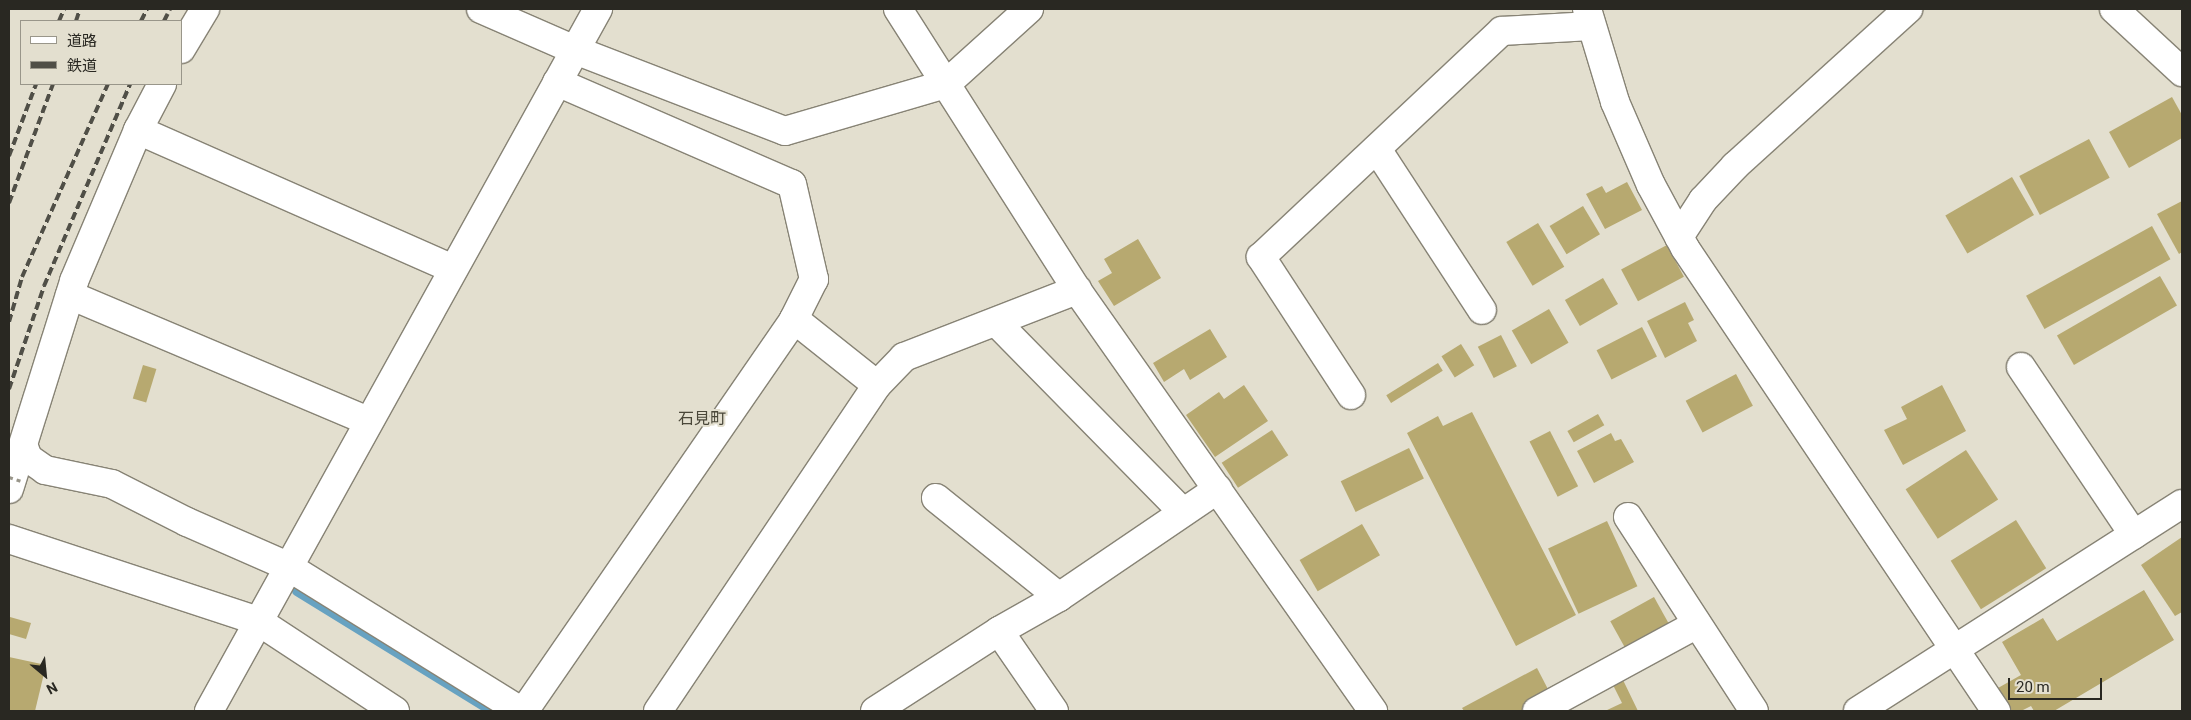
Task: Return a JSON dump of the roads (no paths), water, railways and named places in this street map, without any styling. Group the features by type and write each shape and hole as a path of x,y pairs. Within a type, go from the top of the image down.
{"street":[{"path":"182,46 205,9"},
{"path":"481,9 575,50 786,131 946,84 1029,9"},
{"path":"209,711 287,566 598,9"},
{"path":"898,9 1077,290 1373,711"},
{"path":"1679,237 1703,200 1735,166 1908,9"},
{"path":"2114,9 2182,72"},
{"path":"1351,395 1261,257 1502,32 1589,17 1615,102 1651,185 1679,237 1718,301 1996,711"},
{"path":"24,447 28,458 45,470 112,484 187,522 287,566 522,711 794,319 814,279 792,184 557,82"},
{"path":"15,485 24,447 70,295 138,130 161,85"},
{"path":"138,130 453,269"},
{"path":"1377,148 1482,310"},
{"path":"658,711 877,385 904,357 1077,290"},
{"path":"70,295 368,421"},
{"path":"794,319 877,385"},
{"path":"996,322 1182,511"},
{"path":"2021,367 2134,535"},
{"path":"875,711 999,631 1059,596 1182,511 1218,490"},
{"path":"936,498 1059,596"},
{"path":"1858,711 1955,651 2182,504"},
{"path":"1628,517 1754,711"},
{"path":"9,539 258,620 395,711"},
{"path":"1537,711 1697,624"},
{"path":"999,631 1054,711"}],"waterway":[{"path":"297,591 492,711"}],"railway":[{"path":"59,20 64,9"},
{"path":"76,20 80,9"},
{"path":"142,20 147,9"},
{"path":"164,20 170,9"},
{"path":"9,156 36,85"},
{"path":"9,203 53,85"},
{"path":"9,322 22,277 108,85"},
{"path":"9,389 44,286 130,85"}],"district":[{"name":"石見町","path":"702,419"}]}
